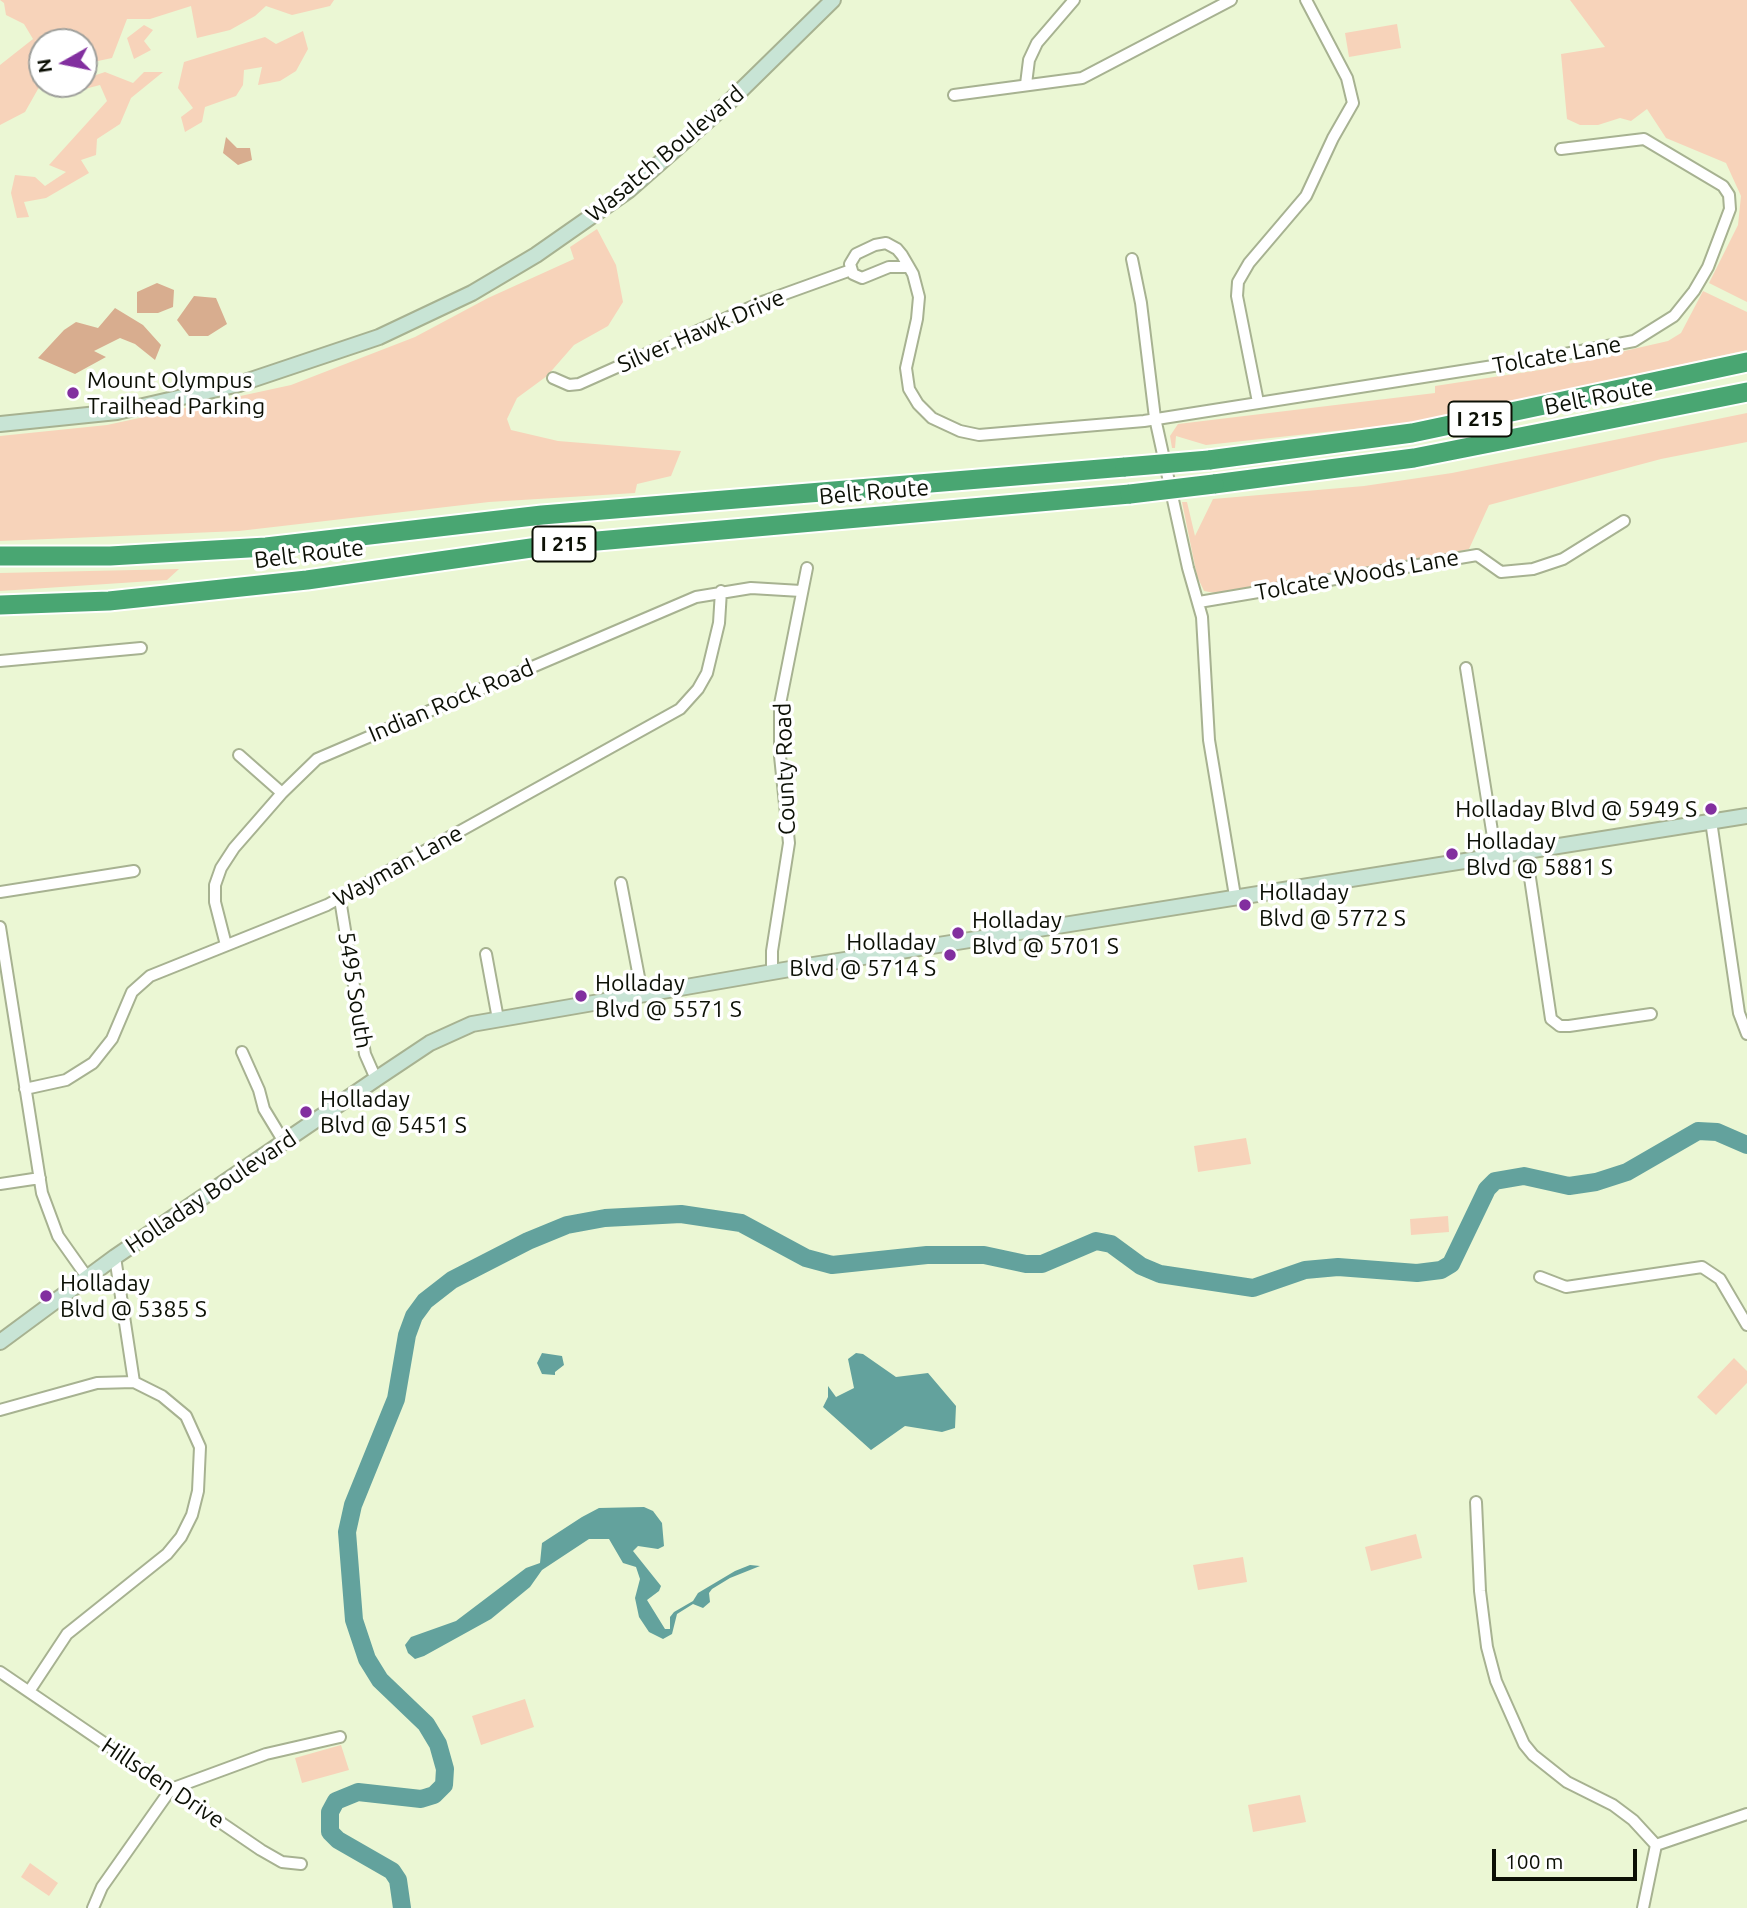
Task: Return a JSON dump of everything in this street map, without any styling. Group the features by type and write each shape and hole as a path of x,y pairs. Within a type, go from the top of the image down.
{"highway":[{"name":"Belt Route","path":"0,555 110,556 266,547 542,515 1209,460 1412,433 1747,362"},
{"name":"Belt Route","path":"0,605 109,601 307,580 552,545 1130,494 1214,484 1414,458 1747,392"}],"main road":[{"name":"Wasatch Boulevard","path":"0,424 109,414 226,388 342,351 462,298 536,256 629,190 728,103 834,0"},
{"name":"Holladay Boulevard","path":"0,1342 115,1257 376,1079 440,1038 471,1024 772,971 1747,816"}],"street":[{"path":"1026,84 1033,51 1049,27 1074,0"},
{"path":"954,96 1026,84 1075,80 1090,75 1231,0"},
{"path":"1258,402 1237,296 1238,282 1249,263 1306,196 1353,103 1346,78 1306,0"},
{"name":"Tolcate Lane","path":"1156,418 1621,345 1645,335 1674,316 1708,267 1730,209 1726,190 1644,139 1561,149"},
{"name":"Silver Hawk Drive","path":"851,270 851,262 856,254 883,243 897,249 909,267"},
{"path":"1132,259 1141,303 1156,418 1188,568 1199,602 1204,634 1209,740 1235,896"},
{"name":"Silver Hawk Drive","path":"851,270 862,278 889,267 909,267"},
{"path":"909,267 916,282 919,304 907,360 907,382 918,404 941,423 969,434 988,436 1156,418"},
{"name":"Silver Hawk Drive","path":"552,378 569,385 579,384 765,301 851,270"},
{"name":"Tolcate Woods Lane","path":"1199,602 1477,555 1501,572 1532,569 1563,559 1624,521"},
{"name":"County Road","path":"772,971 772,951 789,843 780,756 780,704 807,568"},
{"name":"Indian Rock Road","path":"226,945 215,902 218,876 234,848 282,793 311,764 332,751 696,597 751,588 801,592"},
{"name":"Wayman Lane","path":"26,1089 66,1080 93,1063 112,1039 132,992 150,976 340,899 680,709 698,689 707,673 719,623 721,591"},
{"path":"0,661 141,648"},
{"path":"1466,668 1496,856"},
{"path":"239,755 282,793"},
{"path":"1711,821 1740,1013 1747,1034"},
{"path":"1526,851 1551,1019 1560,1027 1651,1014"},
{"path":"0,892 134,871"},
{"path":"621,883 642,993"},
{"name":"5495 South","path":"340,899 365,1054 376,1079"},
{"path":"0,927 40,1178 53,1225 87,1277"},
{"path":"486,954 498,1019"},
{"path":"242,1052 260,1090 264,1109 284,1142"},
{"path":"0,1184 40,1178"},
{"path":"115,1257 134,1382"},
{"path":"1540,1277 1566,1287 1702,1267 1720,1279 1747,1325"},
{"path":"0,1410 97,1383 134,1382 177,1406 194,1430 200,1447 201,1470 192,1515 181,1537 167,1554 68,1634 30,1690"},
{"path":"1476,1502 1480,1591 1487,1647 1496,1681 1524,1744 1559,1776 1633,1820 1656,1845"},
{"name":"Hillsden Drive","path":"0,1671 271,1856 282,1862 301,1864"},
{"path":"93,1908 102,1886 171,1789 267,1754 340,1737"},
{"path":"1656,1845 1747,1814"},
{"path":"1643,1908 1656,1845"}],"shaded area":[{"path":"0,0 334,0 330,6 292,15 266,6 255,16 230,30 197,38 191,6 150,19 127,19 112,58 98,61 98,28 28,28 28,31 24,24 6,15 4,3"},
{"path":"1570,0 1747,0 1747,302 1709,283 1738,225 1741,196 1726,163 1666,138 1647,109 1631,121 1620,118 1598,125 1580,125 1567,119 1561,54 1605,47"},
{"path":"1397,24 1401,48 1349,57 1345,33"},
{"path":"144,25 153,30 144,41 151,50 134,59 127,38"},
{"path":"303,31 308,49 296,71 280,81 258,85 262,67 244,70 243,85 236,96 205,107 202,122 185,132 181,117 193,108 178,88 184,62 265,37 276,44"},
{"path":"28,43 28,98 33,98 25,112 0,125 0,65"},
{"path":"105,72 133,83 144,72 163,72 131,98 120,124 97,139 96,155 81,160 89,173 46,198 24,202 29,217 17,218 11,193 15,175 35,177 45,186 66,172 49,165 107,101 98,86 98,74"},
{"path":"226,137 237,148 250,148 252,160 238,165 223,153"},
{"path":"597,229 616,265 623,302 608,326 574,345 547,376 517,398 507,419 511,430 558,441 681,451 671,476 637,484 635,493 489,502 239,531 0,541 0,436 107,425 291,385 415,337 488,298 574,259 570,247"},
{"path":"157,283 174,290 173,307 158,313 137,313 137,292"},
{"path":"1703,291 1747,312 1747,350 1418,422 1206,445 1176,436 1175,448 1172,448 1170,436 1178,424 1435,393 1435,386 1546,369 1668,341 1681,333"},
{"path":"194,296 216,298 227,324 208,336 189,336 177,320"},
{"path":"115,308 143,325 161,345 155,360 135,344 120,338 94,351 106,357 75,374 38,358 64,330 76,322 98,328"},
{"path":"1747,413 1747,442 1661,459 1489,505 1469,549 1417,561 1215,593 1204,591 1197,576 1182,502 1187,502 1195,536 1213,499 1364,486 1452,473"},
{"path":"179,569 167,580 0,591 0,573"},
{"path":"1246,1138 1251,1164 1198,1172 1194,1146"},
{"path":"1448,1216 1449,1232 1411,1235 1410,1219"},
{"path":"1734,1358 1747,1371 1747,1383 1716,1415 1697,1397"},
{"path":"1416,1534 1422,1558 1371,1571 1365,1547"},
{"path":"1243,1557 1247,1582 1198,1590 1193,1565"},
{"path":"525,1699 534,1727 481,1745 472,1716"},
{"path":"341,1745 349,1770 302,1783 295,1758"},
{"path":"1300,1795 1306,1822 1253,1832 1248,1805"},
{"path":"30,1863 58,1883 49,1896 21,1877"}],"water":[{"path":"542,1353 562,1356 564,1365 555,1375 542,1374 537,1363"},
{"path":"856,1353 863,1354 896,1377 928,1373 956,1406 955,1428 942,1432 905,1426 871,1450 823,1407 828,1397 828,1386 836,1397 854,1388 848,1359"},
{"path":"644,1507 653,1511 662,1523 664,1546 658,1549 638,1546 633,1551 661,1586 659,1591 647,1600 665,1629 670,1629 670,1617 674,1612 693,1601 698,1593 735,1571 750,1565 760,1566 730,1578 712,1589 709,1593 710,1602 703,1608 693,1604 677,1614 672,1634 663,1639 649,1632 639,1617 635,1598 640,1579 636,1567 623,1563 609,1539 589,1539 542,1570 530,1587 491,1619 424,1656 415,1659 408,1653 405,1645 411,1637 456,1621 526,1568 540,1563 542,1543 582,1517 599,1508"}],"waterway":[{"path":"402,1908 398,1880 392,1871 338,1840 330,1832 330,1812 336,1801 358,1792 421,1799 434,1795 444,1785 445,1769 438,1744 426,1724 380,1680 367,1659 354,1620 347,1532 353,1505 396,1399 407,1335 414,1316 425,1301 452,1280 528,1241 567,1225 605,1218 681,1214 741,1223 806,1258 832,1265 927,1255 984,1255 1026,1264 1042,1264 1096,1241 1111,1244 1141,1266 1160,1274 1253,1288 1305,1270 1338,1267 1417,1273 1441,1270 1451,1264 1487,1189 1495,1181 1524,1176 1569,1186 1596,1182 1627,1172 1698,1131 1717,1132 1747,1145"}],"place":[{"name":"Mount Olympus Trailhead Parking","path":"73,393"},
{"name":"Holladay Blvd @ 5949 S","path":"1711,809"},
{"name":"Holladay Blvd @ 5881 S","path":"1452,854"},
{"name":"Holladay Blvd @ 5772 S","path":"1245,905"},
{"name":"Holladay Blvd @ 5701 S","path":"958,933"},
{"name":"Holladay Blvd @ 5714 S","path":"950,955"},
{"name":"Holladay Blvd @ 5571 S","path":"581,996"},
{"name":"Holladay Blvd @ 5451 S","path":"306,1112"},
{"name":"Holladay Blvd @ 5385 S","path":"46,1296"}]}
